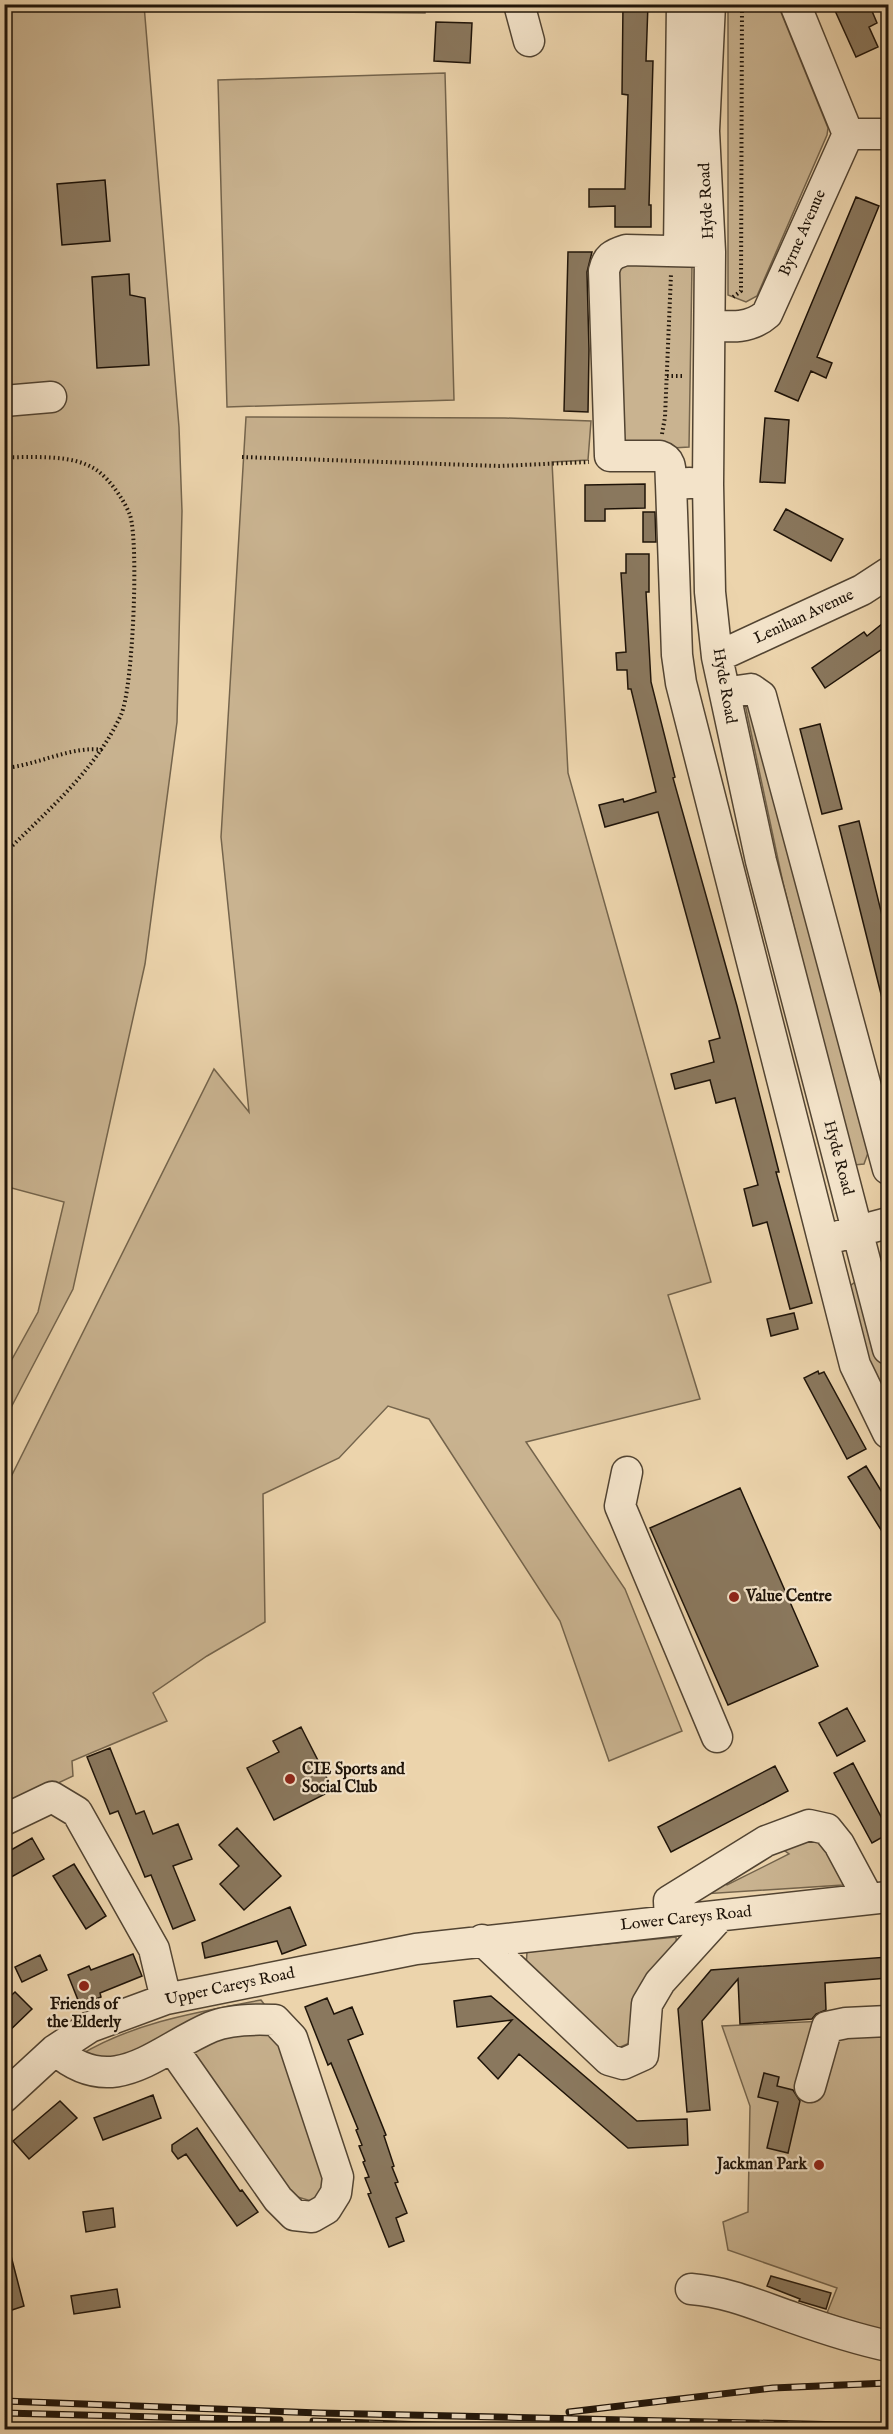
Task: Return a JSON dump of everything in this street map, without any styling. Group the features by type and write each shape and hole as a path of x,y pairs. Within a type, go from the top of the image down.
{"street":[{"path":"519,4 529,41"},
{"path":"675,251 682,4"},
{"name":"Hyde Road","path":"710,4 704,131 710,252 708,484 710,592 717,657 761,861 888,1349"},
{"path":"795,4 848,134 888,134"},
{"name":"Byrne Avenue","path":"710,325 748,325 759,321 767,314 848,134"},
{"path":"710,252 626,250 614,254 607,260 604,271 610,456 660,456 666,458 670,465 677,655 681,683 855,1365 888,1433"},
{"path":"4,401 51,397"},
{"path":"671,484 708,484"},
{"name":"Lenihan Avenue","path":"717,657 862,590 888,573"},
{"path":"737,691 751,689 761,696 888,1169"},
{"path":"822,1241 888,1223"},
{"path":"627,1472 620,1506 717,1737"},
{"path":"4,1820 52,1797 77,1812 154,1949 166,1999"},
{"path":"670,1920 669,1900 766,1841 809,1825 827,1829 878,1897"},
{"name":"Lower Careys Road","path":"482,1940 719,1917 878,1897"},
{"path":"482,1940 609,2060 623,2064 643,2055 647,2004 660,1982 719,1917"},
{"name":"Upper Careys Road","path":"4,2097 55,2050 90,2027 166,1999 416,1949 482,1940"},
{"path":"55,2050 69,2062 90,2071 119,2073 173,2049 212,2027 252,2019 275,2020 292,2038 338,2177 336,2193 326,2209 312,2217 294,2215 278,2199 173,2049"},
{"path":"810,2087 827,2027 846,2022 888,2021"},
{"path":"691,2289 710,2290 743,2298 837,2333 888,2346"}],"path":[{"path":"735,303 727,301 741,291 742,4"},
{"path":"660,456 665,417 675,251"},
{"path":"667,376 686,376"},
{"path":"242,458 499,466 599,462 610,456"},
{"path":"4,457 61,459 82,463 104,476 123,501 130,516 134,545 130,680 123,712 102,750 76,783 4,854"},
{"path":"4,768 29,765 81,750 92,748 102,750"}],"shaded area":[{"path":"425,4 425,13 218,11 218,5"},
{"path":"4,5 144,5 179,427 182,511 177,722 145,964 73,1289 5,1419 5,1372 38,1312 64,1202 4,1186"},
{"path":"728,5 778,5 828,128 827,135 757,296 746,302 728,295"},
{"path":"445,73 454,400 227,407 218,80"},
{"path":"623,264 692,265 689,447 655,449 622,443 618,271"},
{"path":"246,417 505,418 591,421 588,460 552,462 568,773 711,1282 668,1295 700,1399 526,1442 625,1589 682,1731 609,1761 560,1621 429,1419 388,1406 339,1458 263,1494 265,1622 207,1656 153,1693 167,1721 72,1761 73,1776 5,1808 4,1491 214,1069 249,1112 221,837"},
{"path":"750,703 869,1150 864,1164 854,1165 783,883 745,704"},
{"path":"854,1283 861,1287 888,1371 888,1417 844,1290"},
{"path":"808,1829 845,1872 843,1885 703,1894 711,1875 727,1885 789,1854 774,1843"},
{"path":"676,1937 677,1949 634,2041 616,2049 526,1968 527,1952"},
{"path":"261,2000 267,2008 130,2058 103,2062 80,2055 145,2026"},
{"name":"Jackman Park","path":"888,2018 888,2333 827,2313 837,2288 728,2250 723,2222 748,2212 750,2106 722,2026"},
{"path":"276,2031 325,2178 324,2190 311,2201 291,2195 191,2055 207,2041 218,2037"}],"building":[{"path":"623,4 648,4 646,61 653,61 649,205 651,205 651,227 615,227 615,206 589,207 589,189 625,189 628,95 622,94"},
{"path":"832,4 869,4 877,23 869,27 878,47 856,57"},
{"path":"436,22 472,23 470,63 434,61"},
{"path":"105,180 110,241 62,245 57,184"},
{"path":"856,197 879,206 817,357 832,363 826,378 811,371 798,401 775,391"},
{"path":"568,252 592,252 587,272 588,412 564,411"},
{"path":"129,274 130,295 145,298 149,365 97,368 92,277"},
{"path":"765,418 789,420 785,483 760,482"},
{"path":"645,484 645,508 605,509 605,521 585,521 585,485"},
{"path":"786,509 843,539 831,561 774,530"},
{"path":"643,512 655,512 656,542 643,542"},
{"path":"626,554 649,554 649,592 646,592 651,682 675,777 673,778 737,1006 779,1172 776,1172 812,1303 790,1309 767,1222 753,1226 744,1189 758,1185 735,1098 716,1103 710,1080 675,1089 671,1074 714,1062 709,1041 720,1038 658,812 605,827 599,805 623,799 624,802 656,792 631,689 628,689 627,670 617,670 616,653 626,652 621,573 626,573"},
{"path":"888,619 888,645 825,688 812,668 864,632 867,636"},
{"path":"820,724 842,809 822,814 800,729"},
{"path":"859,821 888,940 888,1001 883,1002 839,826"},
{"path":"794,1313 798,1329 771,1336 767,1319"},
{"path":"818,1371 819,1374 824,1372 866,1449 847,1459 804,1378"},
{"path":"866,1466 888,1502 888,1541 848,1477"},
{"name":"Value Centre","path":"740,1488 818,1666 728,1705 650,1528"},
{"path":"847,1708 865,1741 837,1756 819,1723"},
{"name":"CIE Sports and Social Club","path":"301,1727 333,1790 274,1820 247,1768 279,1752 273,1741"},
{"path":"110,1748 136,1814 144,1811 153,1834 178,1824 192,1859 173,1866 195,1920 173,1929 151,1875 145,1877 118,1811 110,1814 87,1757"},
{"path":"853,1763 888,1830 888,1834 872,1843 834,1773"},
{"path":"775,1766 788,1791 671,1852 658,1827"},
{"path":"237,1828 281,1876 244,1910 220,1884 239,1866 219,1845"},
{"path":"32,1838 44,1859 4,1881 4,1854"},
{"path":"74,1864 106,1916 86,1929 53,1876"},
{"path":"290,1907 306,1945 282,1954 277,1941 205,1958 202,1943"},
{"path":"133,1954 142,1976 100,1993 101,1997 80,2005 68,1975 89,1966 91,1970"},
{"path":"40,1955 47,1970 22,1982 15,1967"},
{"path":"888,1957 888,1978 825,1983 826,2010 816,2014 812,2019 740,2024 738,1979 702,2021 710,2110 687,2112 678,2009 711,1970"},
{"path":"15,1992 32,2009 4,2036 4,2002"},
{"path":"491,1996 637,2121 687,2119 688,2145 628,2148 519,2054 498,2079 478,2058 512,2020 457,2027 454,2001"},
{"path":"327,1998 334,2014 352,2007 363,2034 348,2040 386,2135 384,2136 398,2182 395,2183 407,2213 396,2218 404,2241 389,2247 368,2194 371,2193 365,2178 369,2177 359,2146 362,2145 356,2130 358,2129 331,2063 328,2065 305,2007"},
{"path":"764,2073 779,2077 777,2086 793,2090 800,2101 788,2153 767,2148 778,2102 758,2097"},
{"path":"153,2095 161,2118 103,2140 94,2118"},
{"path":"60,2101 77,2118 29,2159 13,2141"},
{"path":"197,2128 240,2191 242,2190 258,2212 237,2226 186,2154 178,2159 172,2151 172,2145"},
{"path":"113,2208 115,2227 86,2232 83,2212"},
{"path":"10,2252 24,2306 9,2311 4,2295 4,2253"},
{"path":"771,2276 831,2293 826,2309 799,2301 800,2299 767,2286"},
{"path":"117,2289 120,2307 74,2314 71,2296"}],"railway":[{"path":"569,2412 773,2388 888,2383"},
{"path":"4,2401 319,2413 888,2426"},
{"path":"4,2413 280,2420"},
{"path":"313,2421 565,2430"}],"place":[{"name":"Value Centre","path":"734,1597"},
{"name":"CIE Sports and Social Club","path":"290,1779"},
{"name":"Friends of the Elderly","path":"84,1986"},
{"name":"Jackman Park","path":"819,2165"}]}
